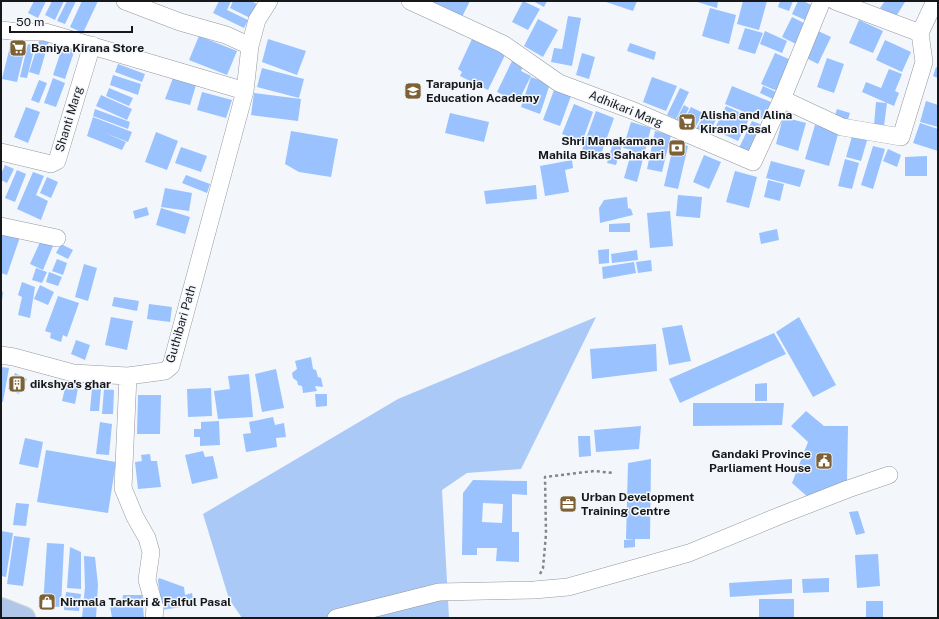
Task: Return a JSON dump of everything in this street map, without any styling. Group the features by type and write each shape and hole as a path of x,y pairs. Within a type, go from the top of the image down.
{"main road":[{"path":"1,609 24,618"}],"street":[{"path":"125,1 180,22 226,35 250,46"},
{"name":"Guthibari Path","path":"1,355 14,357 73,373 128,376 165,371 171,366 245,91 250,46 257,20 269,1"},
{"name":"Adhikari Marg","path":"410,1 503,44 560,83 753,162 782,99"},
{"path":"822,1 782,99 842,127 901,137 924,62 920,33 935,1"},
{"path":"835,1 920,33"},
{"path":"1,30 46,32 245,91"},
{"name":"Shanti Marg","path":"1,152 51,164 56,161 92,45"},
{"path":"1,226 58,238"},
{"path":"128,376 123,488 134,517 147,538 151,552 147,580 154,608 154,618"},
{"path":"336,618 439,592 534,590 568,587 689,553 848,489 889,475"}],"path":[{"path":"534,590 543,568 544,561 546,534 546,477 594,471 613,473"}],"shaded area":[{"path":"596,317 521,469 467,473 442,490 449,618 242,618 229,599 203,514 398,399"}],"building":[{"path":"34,1 46,1 38,18 28,13"},
{"path":"52,1 64,1 55,20 45,15"},
{"path":"67,1 76,1 65,24 57,21"},
{"path":"82,1 98,1 83,33 70,27"},
{"path":"219,1 231,1 227,10 248,20 244,28 213,13"},
{"path":"233,1 251,1 259,5 252,19 230,8"},
{"path":"422,1 470,1 461,19"},
{"path":"523,1 540,9 528,30 512,22"},
{"path":"533,1 547,1 544,7"},
{"path":"603,1 637,1 633,11"},
{"path":"694,1 718,1 717,8"},
{"path":"743,1 767,1 759,30 737,24"},
{"path":"780,1 793,1 789,11 778,7"},
{"path":"798,1 803,1 814,6 807,21 792,14"},
{"path":"885,1 905,2 895,18 880,8"},
{"path":"710,8 736,15 729,44 702,36"},
{"path":"568,16 581,18 572,66 551,62 554,48 562,49"},
{"path":"792,17 808,25 798,45 782,37"},
{"path":"538,19 558,30 543,57 524,46"},
{"path":"859,20 883,31 873,53 849,43"},
{"path":"745,28 763,33 755,54 738,49"},
{"path":"816,30 831,37 818,64 804,57"},
{"path":"765,31 787,41 782,53 760,44"},
{"path":"199,36 237,51 227,75 189,60"},
{"path":"40,38 49,41 39,75 29,72"},
{"path":"268,39 306,51 297,75 262,62"},
{"path":"472,39 505,55 488,90 460,76 462,72 458,69"},
{"path":"885,40 911,52 902,72 876,60"},
{"path":"11,42 26,45 17,82 2,79"},
{"path":"64,42 76,46 65,79 53,75"},
{"path":"630,43 656,52 654,60 627,51"},
{"path":"28,44 35,46 27,78 20,77"},
{"path":"582,53 595,57 589,79 576,75"},
{"path":"775,53 791,60 777,91 761,84"},
{"path":"827,58 844,64 834,93 817,87"},
{"path":"512,61 523,66 521,71 531,76 518,102 497,92"},
{"path":"118,64 145,74 142,82 115,72"},
{"path":"936,67 938,68 938,78 933,76"},
{"path":"262,68 304,79 299,98 257,87"},
{"path":"889,69 902,74 895,91 899,93 894,106 862,92 866,82 881,88"},
{"path":"113,75 141,84 138,95 110,85"},
{"path":"531,77 550,84 540,114 521,107"},
{"path":"652,77 677,86 666,111 643,102"},
{"path":"53,78 65,83 56,107 44,103"},
{"path":"173,78 196,85 190,105 165,99"},
{"path":"39,80 47,83 39,103 31,100"},
{"path":"732,86 771,102 764,120 725,104"},
{"path":"763,86 776,92 773,99 760,93"},
{"path":"109,88 133,98 129,106 106,96"},
{"path":"680,88 689,92 676,119 667,115"},
{"path":"554,90 571,96 560,126 543,120"},
{"path":"202,92 232,100 226,118 197,110"},
{"path":"254,93 301,99 298,121 251,115"},
{"path":"101,95 132,109 127,120 96,106"},
{"path":"926,101 938,105 938,127 920,122"},
{"path":"876,102 887,103 884,126 874,125"},
{"path":"574,104 593,112 582,142 562,134"},
{"path":"684,105 689,108 682,122 676,120"},
{"path":"726,106 750,117 738,141 714,130"},
{"path":"26,107 40,112 28,143 14,137"},
{"path":"691,107 703,113 695,128 683,122"},
{"path":"95,109 130,122 128,129 93,116"},
{"path":"837,109 850,113 847,123 834,118"},
{"path":"596,111 614,118 600,157 582,150"},
{"path":"706,112 717,118 708,135 696,129"},
{"path":"450,113 489,122 484,142 445,133"},
{"path":"93,117 132,132 128,142 105,133 126,142 122,150 87,136"},
{"path":"783,117 806,123 798,151 776,144"},
{"path":"752,121 760,124 748,154 738,150"},
{"path":"631,122 651,128 637,182 624,178 632,150 623,148"},
{"path":"920,123 938,129 938,151 913,143"},
{"path":"815,125 839,131 829,166 805,159"},
{"path":"291,131 338,139 331,177 299,172 285,164"},
{"path":"655,131 671,135 662,172 647,169"},
{"path":"156,132 178,141 167,170 145,162"},
{"path":"853,133 868,137 861,161 846,157"},
{"path":"613,143 622,145 616,165 607,163"},
{"path":"674,143 688,146 678,189 664,186"},
{"path":"873,146 885,149 873,189 861,185"},
{"path":"181,147 207,156 201,172 175,163"},
{"path":"888,149 901,155 897,167 883,161"},
{"path":"704,155 721,162 709,189 693,182"},
{"path":"927,156 927,176 905,176 905,157"},
{"path":"845,159 859,163 852,189 838,186"},
{"path":"572,160 573,168 565,170 569,192 545,196 540,166"},
{"path":"771,161 805,170 800,187 766,178"},
{"path":"5,165 14,169 7,183 1,180 1,174"},
{"path":"17,170 26,174 15,202 5,198"},
{"path":"735,171 757,177 749,208 726,202"},
{"path":"33,172 44,176 36,195 48,201 41,220 17,209"},
{"path":"186,175 210,184 207,193 182,183"},
{"path":"47,177 58,182 51,198 40,193"},
{"path":"768,180 784,184 780,201 764,197"},
{"path":"536,185 537,199 486,204 484,191"},
{"path":"165,188 192,193 189,211 161,207"},
{"path":"678,195 702,197 700,218 676,216"},
{"path":"627,197 628,208 631,209 633,215 600,223 599,208 604,200"},
{"path":"147,207 149,215 135,219 133,211"},
{"path":"161,208 190,217 185,234 156,225"},
{"path":"670,211 673,246 650,248 647,213"},
{"path":"630,223 630,232 609,232 609,224"},
{"path":"777,229 779,240 761,244 759,233"},
{"path":"1,231 20,237 7,275 1,273"},
{"path":"41,240 53,246 43,270 30,264"},
{"path":"61,244 73,250 68,259 56,253"},
{"path":"609,249 609,263 599,264 598,250"},
{"path":"637,250 638,260 612,263 611,254"},
{"path":"57,259 67,263 63,275 52,271"},
{"path":"651,260 652,271 638,273 636,262"},
{"path":"634,262 636,273 603,279 602,267"},
{"path":"84,264 97,268 88,301 75,297"},
{"path":"36,268 47,272 42,283 32,280"},
{"path":"49,272 62,277 58,286 46,282"},
{"path":"22,282 35,287 30,318 18,315 22,297 18,295"},
{"path":"40,285 54,292 48,305 34,299"},
{"path":"1,291 3,292 2,301 1,301"},
{"path":"58,296 79,303 67,337 63,335 61,342 50,338 51,333 45,331"},
{"path":"114,297 139,301 137,311 112,306"},
{"path":"149,304 172,307 170,322 147,319"},
{"path":"111,317 133,321 127,350 105,345"},
{"path":"799,317 836,385 813,397 776,332"},
{"path":"682,325 691,361 669,365 662,328"},
{"path":"774,333 786,354 680,403 669,379"},
{"path":"76,340 90,345 85,360 71,354"},
{"path":"656,344 657,371 592,379 590,349"},
{"path":"311,357 313,369 316,370 318,377 321,378 323,387 315,386 317,391 303,393 302,386 298,385 297,381 293,378 292,373 297,369 295,361"},
{"path":"1,367 9,368 3,402 1,401"},
{"path":"276,369 284,408 262,412 255,374"},
{"name":"dikshya's ghar","path":"15,373 27,379 19,394 8,389"},
{"path":"249,374 253,417 218,419 214,391 230,389 228,376"},
{"path":"67,380 79,383 75,404 62,401"},
{"path":"767,383 767,401 755,401 755,384"},
{"path":"92,388 101,389 99,411 90,411"},
{"path":"211,388 212,416 188,417 187,389"},
{"path":"104,389 114,390 113,414 102,414"},
{"path":"315,394 327,394 327,406 316,407"},
{"path":"138,395 161,395 160,434 137,434"},
{"path":"693,403 784,403 782,425 693,426"},
{"name":"Gandaki Province Parliament House","path":"806,411 824,426 848,426 847,481 810,499 792,483 808,442 791,426"},
{"path":"273,417 275,425 284,423 286,437 276,438 277,447 246,452 243,434 251,433 249,422"},
{"path":"219,421 220,445 200,446 200,437 194,437 194,429 201,429 201,422"},
{"path":"100,422 112,424 109,455 96,454"},
{"path":"641,426 639,449 596,452 594,430"},
{"path":"578,436 590,436 591,456 579,457"},
{"path":"25,438 43,442 38,468 19,464"},
{"path":"46,450 116,462 108,513 37,502"},
{"path":"203,451 205,457 213,456 218,478 192,484 185,455"},
{"path":"150,454 151,461 157,461 161,487 138,489 135,462 142,461 141,455"},
{"path":"651,459 650,539 626,539 628,463"},
{"path":"473,480 527,481 527,495 512,494 512,532 519,532 519,562 496,561 497,548 477,548 477,555 462,555 463,493","holes":["483,503 503,504 502,523 482,522"]},
{"path":"16,503 29,504 26,526 13,525"},
{"path":"858,511 865,533 856,535 849,512"},
{"path":"1,531 13,533 6,577 1,576"},
{"path":"14,536 30,538 23,586 7,584"},
{"path":"635,539 635,547 624,548 624,540"},
{"path":"47,543 64,544 61,607 43,606"},
{"path":"70,547 81,552 81,589 67,588"},
{"path":"878,554 880,586 857,588 855,555"},
{"path":"84,556 95,557 98,585 96,618 82,618 85,587"},
{"path":"159,578 184,587 185,595 192,593 194,605 162,610"},
{"path":"829,578 829,592 803,593 802,579"},
{"path":"792,579 792,593 730,597 729,583"},
{"path":"66,592 81,594 79,611 64,610"},
{"path":"123,595 142,595 144,618 112,618 110,606 122,602"},
{"path":"759,599 794,599 794,618 759,618"},
{"path":"866,601 883,601 883,618 866,618"}],"place":[{"name":"Baniya Kirana Store","path":"18,48"},
{"name":"Tarapunja Education Academy","path":"413,91"},
{"name":"Alisha and Alina Kirana Pasal","path":"687,122"},
{"name":"Shri Manakamana Mahila Bikas Sahakari","path":"677,148"},
{"name":"dikshya's ghar","path":"17,384"},
{"name":"Gandaki Province Parliament House","path":"824,461"},
{"name":"Urban Development Training Centre","path":"568,504"},
{"name":"Nirmala Tarkari & Falful Pasal","path":"47,602"}]}
